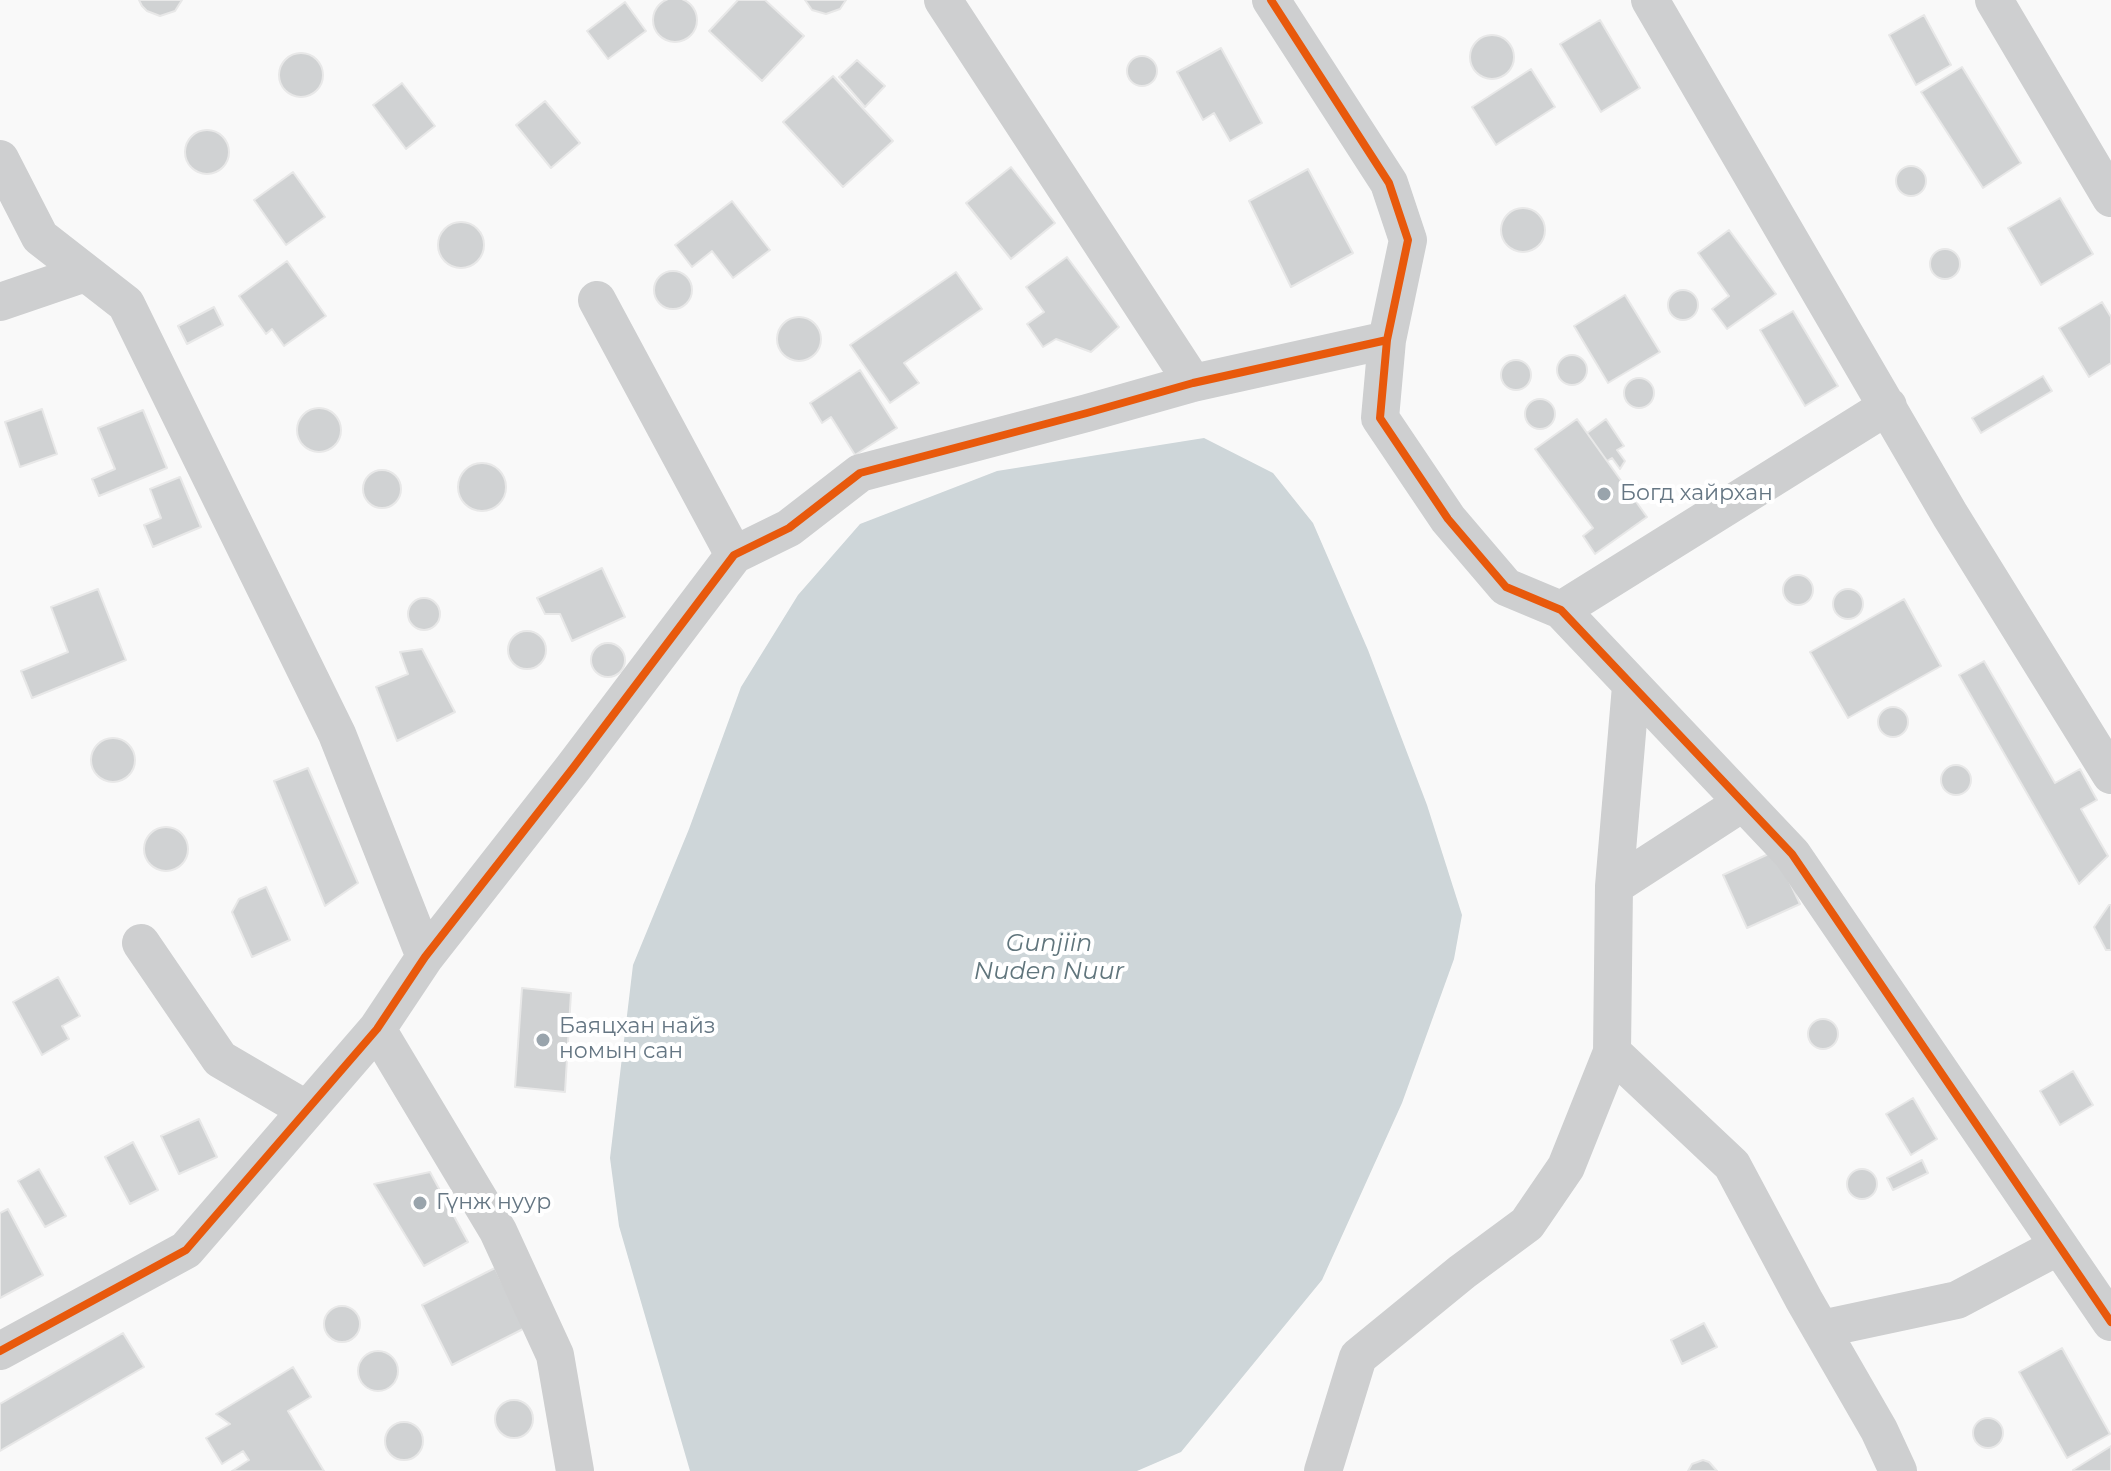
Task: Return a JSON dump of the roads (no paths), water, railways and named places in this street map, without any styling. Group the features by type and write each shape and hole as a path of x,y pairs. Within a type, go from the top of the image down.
{"street":[{"path":"943,0 1193,383"},
{"path":"1271,0 1389,183 1408,240 1387,340 1380,418 1448,519 1506,587 1561,610 1792,854 2111,1322"},
{"path":"1650,0 1950,515 2111,775"},
{"path":"1994,0 2111,198"},
{"path":"0,159 40,237 126,304 337,734 425,957"},
{"path":"0,302 85,273"},
{"path":"597,300 734,555"},
{"path":"0,1351 186,1250 377,1029 425,957 734,555 789,528 860,473 1193,383 1387,340"},
{"path":"1561,610 1888,406"},
{"path":"1323,1471 1358,1357 1462,1272 1527,1224 1566,1167 1612,1052 1614,886 1631,686"},
{"path":"1614,886 1742,803"},
{"path":"141,943 220,1059 307,1110"},
{"path":"377,1029 498,1231 555,1355 575,1471"},
{"path":"1612,1052 1732,1165 1879,1430 1898,1471"},
{"path":"1821,1329 1957,1300 2059,1246"}],"water":[{"name":"Gunjiin Nuden Nuur","path":"1204,438 1273,473 1313,523 1368,650 1427,805 1462,915 1454,959 1402,1103 1322,1280 1181,1452 1137,1471 690,1471 619,1226 610,1158 633,965 689,829 741,687 798,595 860,524 997,471"}],"place":[{"name":"Богд хайрхан","path":"1604,494"},
{"name":"Баяцхан найз номын сан","path":"543,1040"},
{"name":"Гүнж нуур","path":"420,1203"}]}
